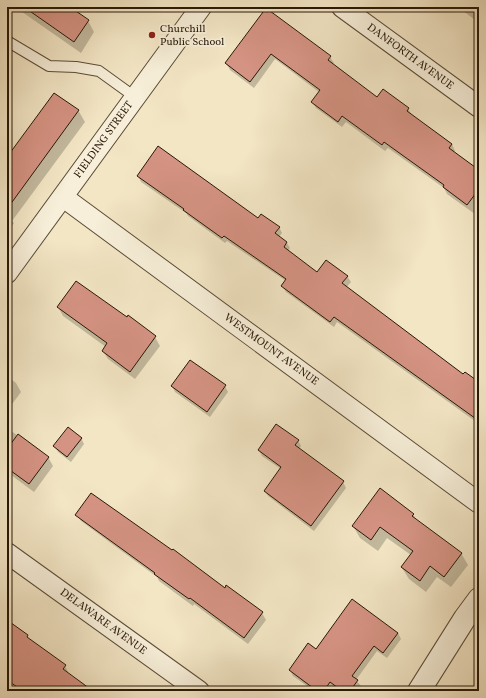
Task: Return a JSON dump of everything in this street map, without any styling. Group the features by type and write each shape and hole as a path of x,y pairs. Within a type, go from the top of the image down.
{"street":[{"name":"FIELDING STREET","path":"7,273 201,7"},
{"name":"DANFORTH AVENUE","path":"342,7 479,107"},
{"name":"WESTMOUNT AVENUE","path":"63,197 479,503"},
{"name":"DELAWARE AVENUE","path":"7,552 199,691"},
{"path":"419,691 465,618 479,599"}],"lane":[{"path":"7,41 49,66 76,67 99,71 135,97"}],"building":[{"path":"24,7 70,7 89,20 74,42"},
{"path":"266,8 331,56 328,60 377,97 383,89 409,108 407,111 452,144 449,148 479,170 479,189 467,205 443,187 444,185 384,142 382,145 342,116 338,122 311,102 320,90 271,54 250,82 225,63"},
{"path":"54,93 79,110 7,209 7,157"},
{"path":"158,146 258,218 261,214 280,227 275,233 287,242 284,247 317,272 326,260 348,276 342,283 463,374 465,372 479,382 479,421 334,317 330,322 281,286 286,279 224,236 222,238 137,176"},
{"path":"76,281 127,317 128,315 156,336 130,372 102,351 107,343 57,307"},
{"path":"190,360 226,385 207,412 171,386"},
{"path":"276,424 299,440 295,445 344,481 311,526 264,491 281,467 258,450"},
{"path":"68,427 82,438 67,457 53,446"},
{"path":"18,434 49,457 29,484 7,468 7,449"},
{"path":"380,488 414,514 412,516 462,553 444,577 430,566 420,581 401,567 413,551 380,527 371,540 352,526"},
{"path":"91,493 172,550 173,549 225,588 226,585 263,612 244,638 190,598 189,599 154,574 155,573 75,515"},
{"path":"352,599 398,633 383,653 374,646 352,676 358,680 350,691 342,691 330,682 324,691 317,691 289,670 308,643 316,649"},
{"path":"7,620 28,635 27,637 66,665 63,669 93,691 23,691 7,680"}],"place":[{"name":"Churchill Public School","path":"152,35"}]}
